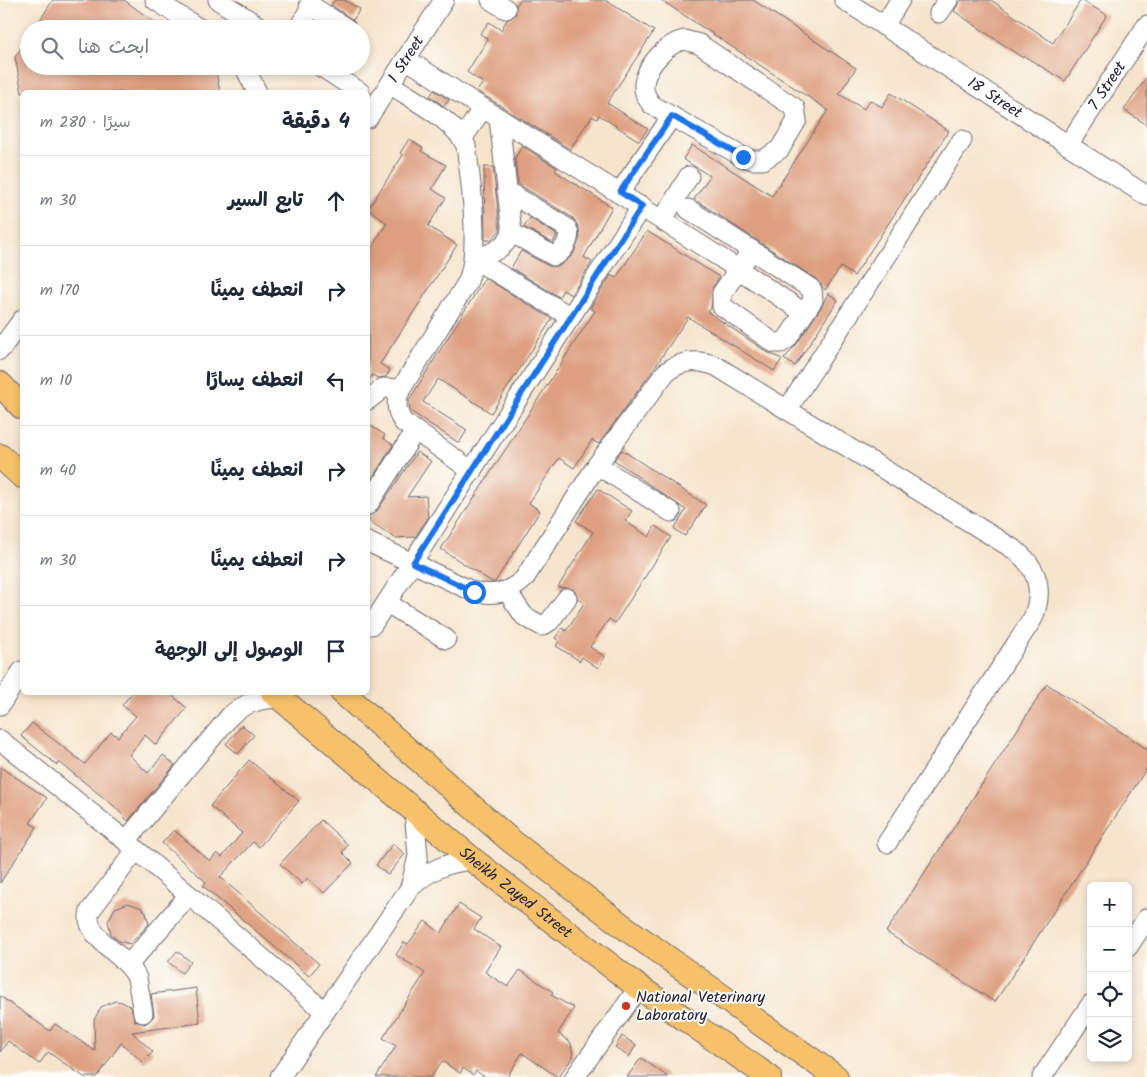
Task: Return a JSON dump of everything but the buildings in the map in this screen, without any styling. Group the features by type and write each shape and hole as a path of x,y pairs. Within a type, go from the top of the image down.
{"main road":[{"path":"0,384 20,405"},
{"path":"0,405 20,417"},
{"path":"0,456 20,474"},
{"name":"Sheikh Zayed Street","path":"276,695 473,860 640,987 769,1077"},
{"path":"345,695 510,840 624,927 836,1077"}],"street":[{"path":"155,0 186,20"},
{"path":"218,0 249,20"},
{"name":"1 Street","path":"371,106 390,84 444,0"},
{"name":"18 Street","path":"844,0 1147,196"},
{"path":"884,26 900,0"},
{"path":"304,20 310,2 335,20"},
{"name":"7 Street","path":"1068,145 1147,25"},
{"path":"684,40 699,44 790,104 798,114 795,125 780,149 763,160 743,157 672,116 652,105 647,99 644,84 664,49 669,44 684,40"},
{"path":"406,59 482,109 642,206 804,314"},
{"path":"248,75 256,90"},
{"path":"334,75 357,90"},
{"path":"390,84 452,127 463,138 468,155 474,259 468,281 401,389 398,395 397,410 403,422 472,471"},
{"path":"463,138 482,109"},
{"path":"620,192 672,116"},
{"path":"474,259 494,252 506,244 512,233 499,119"},
{"path":"787,410 962,140"},
{"path":"662,219 689,176"},
{"path":"507,191 567,228 570,238 559,254 554,256 512,233"},
{"path":"372,625 642,206"},
{"path":"688,209 752,250 812,290 813,300 788,339 778,344 725,309 721,297 752,250"},
{"path":"474,259 571,317"},
{"path":"0,350 20,323"},
{"path":"370,543 474,592 485,594 507,591 524,579 598,465 660,378 674,366 682,363 699,361 716,366 1015,550 1033,568 1038,580 1040,593 1033,618 887,843"},
{"path":"370,398 383,388 401,389"},
{"path":"370,502 410,439"},
{"path":"598,465 672,512"},
{"path":"507,591 524,616 542,626 550,622 567,598"},
{"path":"387,603 446,639"},
{"path":"0,705 20,674"},
{"path":"143,1014 137,978 128,964 92,932 88,916 131,846 230,716 245,704 276,695"},
{"path":"0,740 131,846 324,1011"},
{"path":"410,888 418,856 414,811"},
{"path":"280,1077 410,888 423,875 438,867 455,862 473,860"},
{"path":"128,964 189,895"},
{"path":"1132,941 1147,918"},
{"path":"575,1077 640,987"},
{"path":"1042,1077 1087,1010"}],"place":[{"name":"National Veterinary Laboratory","path":"626,1006"}],"route":[{"path":"474,592 413,563 642,206 620,192 672,116 743,157"}]}
